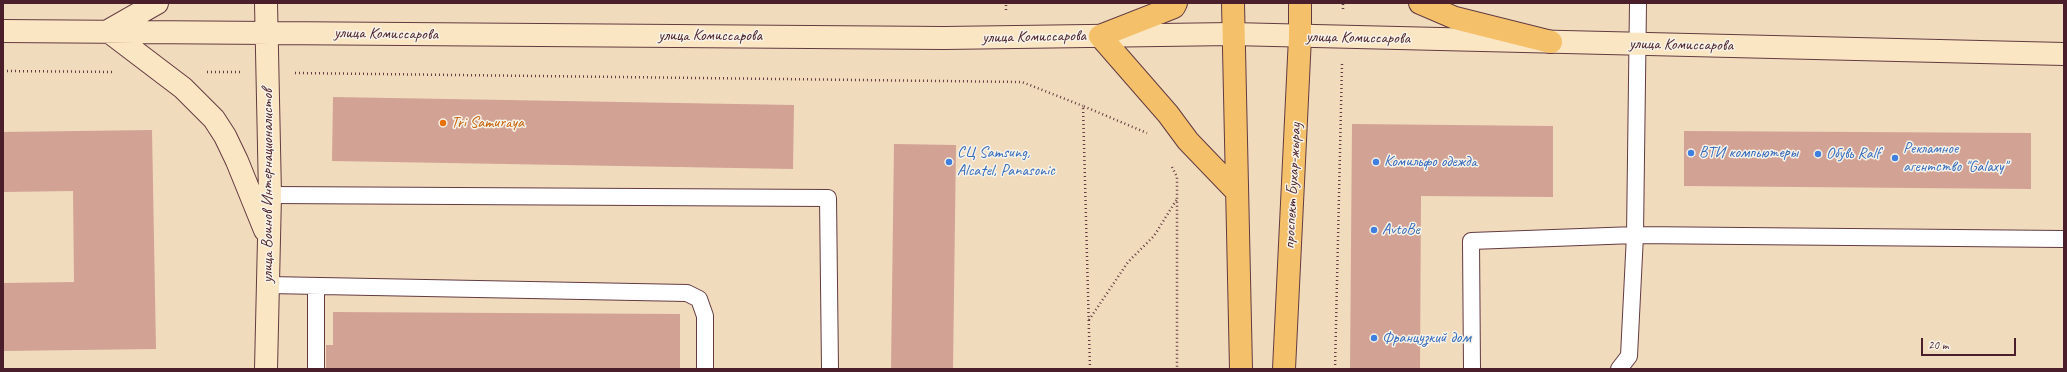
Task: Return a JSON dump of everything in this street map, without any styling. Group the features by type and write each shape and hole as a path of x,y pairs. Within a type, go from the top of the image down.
{"main road":[{"path":"1176,3 1174,7 1100,36 1168,114 1188,141 1236,191"},
{"path":"1233,3 1232,34 1241,369"},
{"name":"проспект Бухар-жырау","path":"1284,369 1300,37 1300,3"},
{"path":"1420,3 1455,18 1551,42"}],"street":[{"path":"157,3 108,31 183,88 218,124 237,162 269,238"},
{"name":"улица Воинов Интернационалистов","path":"266,3 270,195 266,369"},
{"name":"улица Комиссарова","path":"3,30 944,38 1232,34 1300,37 2064,54"}],"lane":[{"path":"1619,369 1628,356 1635,235 1638,3"},
{"path":"270,195 828,198 830,369"},
{"path":"1472,369 1471,241 1635,235 2064,239"},
{"path":"268,285 687,293 699,299 706,316 705,369"},
{"path":"316,286 316,369"}],"path":[{"path":"1335,369 1343,38"},
{"path":"3,71 160,72"},
{"path":"206,72 1022,82 1150,135"},
{"path":"1083,106 1090,369"},
{"path":"1171,165 1177,177 1177,369"},
{"path":"1089,320 1128,262 1154,236 1177,198"}],"building":[{"path":"333,97 794,105 793,169 332,161"},
{"path":"1352,124 1553,126 1553,197 1421,196 1420,369 1350,369"},
{"path":"152,130 156,349 3,351 3,283 74,282 73,191 3,192 3,132"},
{"path":"1684,131 2031,133 2031,189 1684,186"},
{"path":"894,144 956,145 953,369 891,369"},
{"path":"333,312 680,314 680,369 326,369 326,345 333,345"}],"place":[{"name":"Tri Samuraya","path":"443,123"},
{"name":"ВТИ компьютеры","path":"1691,153"},
{"name":"Обувь Ralf","path":"1818,154"},
{"name":"Рекламное агентство \"Galaxy\"","path":"1895,158"},
{"name":"СЦ Samsung, Alcatel, Panasonic","path":"949,162"},
{"name":"Комильфо одежда","path":"1376,162"},
{"name":"AvtoBe","path":"1374,230"},
{"name":"Французкий дом","path":"1374,338"}]}
